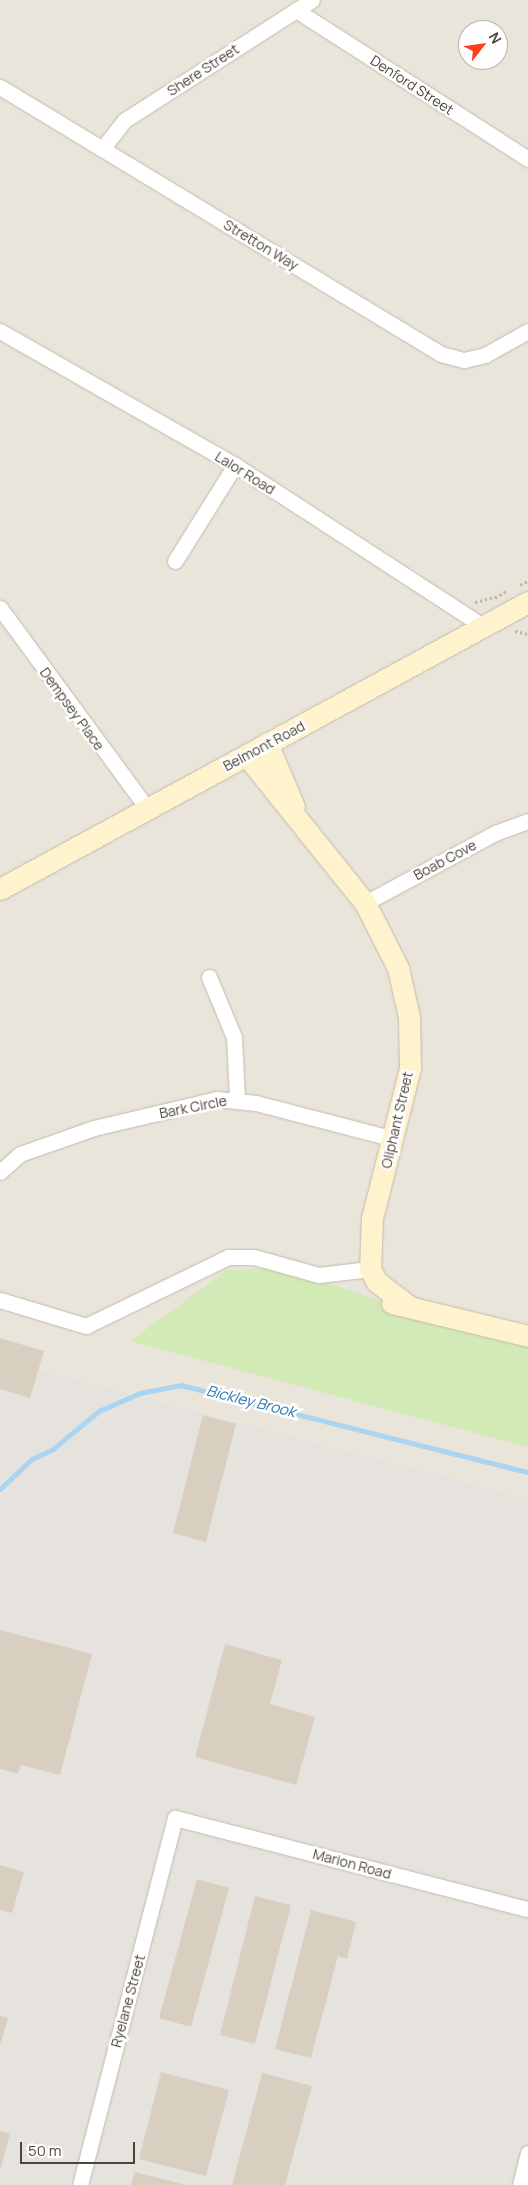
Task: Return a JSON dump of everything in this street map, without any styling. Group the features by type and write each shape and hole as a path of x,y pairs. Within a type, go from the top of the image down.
{"street":[{"name":"Shere Street","path":"102,149 125,120 312,0"},
{"name":"Denford Street","path":"296,10 528,159"},
{"name":"Stretton Way","path":"0,87 441,354 464,360 485,355 528,330"},
{"name":"Lalor Road","path":"0,331 235,465 484,626"},
{"path":"175,562 235,465"},
{"name":"Belmont Road","path":"0,889 528,602"},
{"name":"Dempsey Place","path":"0,608 146,808"},
{"name":"Oliphant Street","path":"266,743 296,814"},
{"name":"Oliphant Street","path":"246,755 296,814 365,903 398,968 409,1017 410,1068 394,1139 372,1218 356,1248 370,1294 382,1302 407,1305 528,1336"},
{"name":"Boab Cove","path":"365,903 495,833 528,821"},
{"path":"209,977 234,1037 237,1099"},
{"name":"Bark Circle","path":"0,1172 20,1154 94,1128 218,1099 237,1099 394,1139"},
{"path":"0,1300 86,1326 228,1257 254,1257 319,1275 363,1270"},
{"name":"Marion Road","path":"175,1818 528,1910"},
{"name":"Ryelane Street","path":"80,2185 175,1818"},
{"path":"523,2182 528,2152"}],"shaded area":[{"path":"0,0 528,0 528,1498 0,1359"},
{"path":"0,1359 528,1498 528,2185 0,2185"}],"green space":[{"path":"284,1268 458,1328 528,1346 528,1447 130,1341 227,1270"}],"building":[{"path":"0,1338 44,1351 30,1398 0,1389"},
{"path":"203,1415 236,1424 206,1542 173,1533"},
{"path":"0,1630 92,1654 60,1775 21,1765 18,1774 0,1769"},
{"path":"225,1644 282,1660 270,1704 315,1717 296,1785 195,1757"},
{"path":"0,1865 24,1872 12,1913 0,1910"},
{"path":"197,1879 229,1888 191,2027 159,2018"},
{"path":"255,1896 291,1905 255,2044 220,2035"},
{"path":"311,1910 356,1922 347,1959 338,1956 311,2058 275,2049"},
{"path":"0,2016 8,2018 1,2043 0,2043"},
{"path":"161,2072 229,2090 206,2176 139,2159"},
{"path":"262,2073 312,2086 285,2185 232,2185"},
{"path":"0,2131 10,2133 1,2168 0,2168"},
{"path":"135,2172 183,2184 183,2185 131,2185"}],"waterway":[{"name":"Bickley Brook","path":"0,1489 32,1459 53,1449 99,1411 140,1393 181,1385 528,1472"}]}
